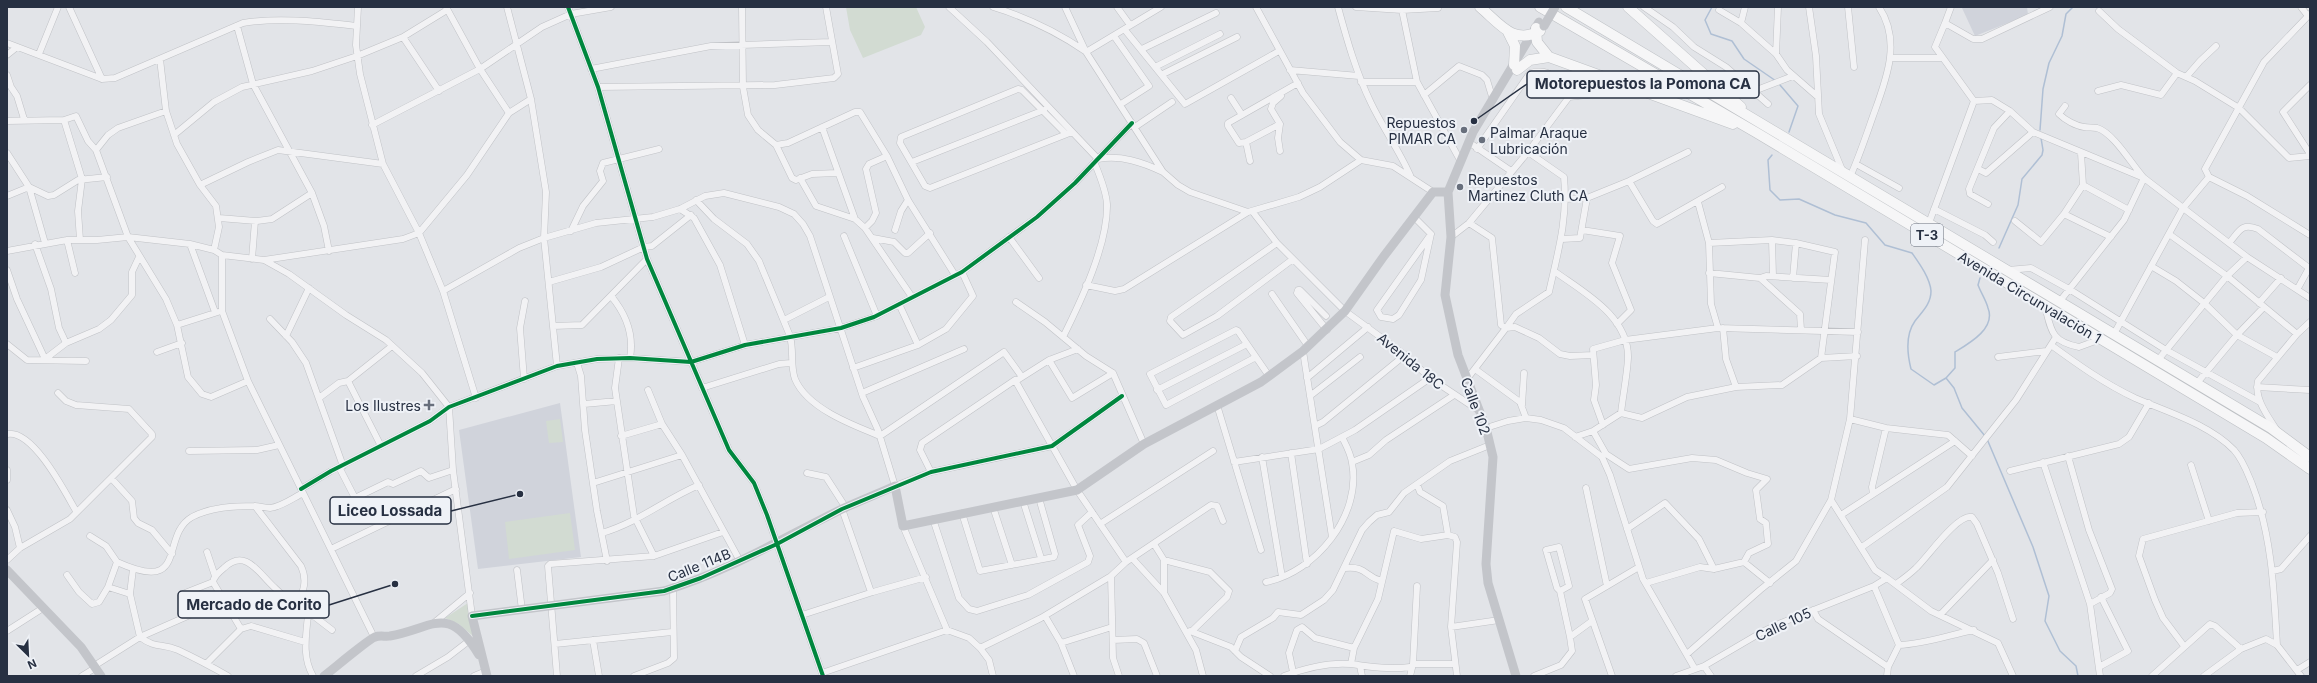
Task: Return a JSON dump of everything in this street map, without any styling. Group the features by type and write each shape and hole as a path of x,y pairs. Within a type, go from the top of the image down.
{"main road":[{"path":"1480,7 1508,32 1515,46 1515,68 1530,60 1549,57 1759,128"},
{"name":"Avenida Circunvalación 1","path":"1540,7 1847,175 2158,360 2279,434 2310,457"},
{"name":"Avenida Circunvalación 1","path":"1566,7 2045,306 2266,438 2310,470"},
{"path":"1628,7 1759,128"},
{"path":"1508,32 1522,37 1538,30 1539,46 1549,57"}],"street":[{"path":"39,54 58,7"},
{"path":"69,7 102,79"},
{"path":"358,7 357,56 372,125 383,164 419,234 443,291 476,398"},
{"path":"507,7 518,41 531,98 546,192 544,238 557,366"},
{"path":"568,7 598,87 634,220 644,247 646,258 728,450 754,483 823,675 947,630 969,638 980,648 989,660 993,676"},
{"path":"372,125 480,69 518,41 542,27 571,14 611,7"},
{"path":"742,7 743,87 748,115 758,130 776,145 792,178 800,178 812,174 837,173"},
{"path":"598,87 775,86 834,78 838,74 838,68 826,7"},
{"path":"949,7 987,42 1018,78 1096,161 1107,203 1106,229 1086,285 1063,337"},
{"path":"994,7 1017,14 1045,27 1086,52"},
{"path":"1065,7 1086,52 1121,104 1163,172 1178,185 1190,192 1250,212"},
{"path":"1117,7 1128,28 1142,49 1164,74 1182,102 1187,104 1278,51"},
{"path":"1086,52 1144,20 1161,7"},
{"path":"1256,7 1278,51 1298,83 1340,142 1361,160 1393,166 1411,176 1433,192 1448,192"},
{"path":"1338,7 1360,79 1411,176"},
{"path":"1356,7 1402,10 1438,8"},
{"path":"1538,30 1548,7"},
{"path":"1538,30 1555,7"},
{"path":"1644,7 1673,27 1694,47 1726,67 1768,104"},
{"path":"1741,23 1745,7"},
{"path":"1776,54 1778,7"},
{"path":"1810,7 1816,56 1819,114 1847,175 1856,164 1889,72 1891,42 1886,17 1879,7"},
{"path":"1848,7 1854,67"},
{"path":"1951,7 1936,46 1974,101"},
{"path":"1945,24 1973,39 1982,39 2050,7"},
{"path":"2301,7 2309,15 2264,62 2204,169 2208,177 2248,196 2310,234"},
{"path":"174,135 214,102 253,84 312,71 357,56 403,37 446,9 480,69 509,113"},
{"path":"1402,10 1416,82 1460,160"},
{"path":"1719,10 1741,23 1776,54 1793,76 1818,97"},
{"path":"2099,11 2118,29 2177,74 2187,76 2239,108 2289,158 2310,155 2283,112 2310,85"},
{"path":"1142,49 1216,13"},
{"path":"7,43 102,79 115,78 237,26 257,21 316,22 357,26"},
{"path":"237,26 253,84 312,193 324,226 329,251"},
{"name":"Calle 102","path":"1516,676 1488,583 1486,564 1492,493 1493,458 1486,428 1458,355 1445,295 1451,237 1448,192 1460,160 1471,141 1478,134 1538,30"},
{"path":"1156,66 1220,34"},
{"path":"1114,36 1149,86 1121,104"},
{"path":"403,37 439,91"},
{"path":"1164,74 1238,37"},
{"path":"591,69 711,46 832,42"},
{"path":"2187,76 2216,46"},
{"path":"7,55 18,47"},
{"path":"160,58 166,111 174,135 186,162 200,185 216,206 219,228 214,250"},
{"path":"1891,58 1943,58"},
{"path":"1424,95 1459,66 1482,75 1487,80 1493,100"},
{"name":"Calle 102","path":"1471,141 1473,132 1515,68"},
{"path":"1290,70 1360,79 1416,82"},
{"path":"1477,149 1530,73 1539,71 1549,72 1558,78 1569,97"},
{"path":"2098,91 2121,85 2161,94 2177,74"},
{"path":"7,75 11,87 17,96 24,119"},
{"path":"1754,91 1793,76"},
{"path":"1280,124 1246,142 1239,144 1227,124 1298,83"},
{"path":"1018,89 1022,90 1069,133 930,188 925,186 900,143 901,137 1018,89"},
{"path":"1280,151 1278,138 1280,124 1271,109 1284,92"},
{"path":"1451,237 1469,223 1528,152 1569,97 1605,93"},
{"path":"7,251 35,244 67,240 128,236 190,244 214,250 222,255 264,260 378,245 403,240 419,234 467,175 509,113 531,98"},
{"path":"1231,98 1242,115"},
{"path":"1974,101 1992,100 2010,111 2033,132 2080,153 2144,178"},
{"path":"1929,223 1974,101"},
{"path":"90,536 106,546 117,562 132,569 156,571 164,568 170,561 181,527 192,517 216,508 255,506 270,508 302,491 341,466 430,421 449,408 557,366 577,362 619,358 691,362 745,345 841,328 877,316 959,274 1037,218 1134,125 1172,102"},
{"path":"2065,106 2059,114 2064,119 2083,127 2097,128 2107,135 2144,178 2248,257 2298,288 2310,298"},
{"path":"912,162 1044,110"},
{"path":"96,150 108,134 118,128 166,111"},
{"path":"1988,204 1970,194 1969,189 1994,128 2010,111"},
{"path":"776,145 788,142 822,128 855,112 860,112 887,156 908,200 973,294 946,329 918,344 853,368"},
{"path":"7,121 24,119 64,120 75,116 78,118 88,141 96,150 128,236 139,257 166,299 177,325 182,343 186,373 202,394 211,397 248,382"},
{"path":"64,120 82,179 78,211 80,240"},
{"path":"822,128 837,173 856,220"},
{"path":"1978,169 1986,174 2033,132"},
{"path":"1471,141 1477,149 1511,171"},
{"path":"1246,142 1250,161"},
{"path":"571,231 583,206 603,182 600,166 603,163 659,149"},
{"path":"200,185 248,162 278,150 288,150 383,164"},
{"path":"1467,379 1516,314 1549,292 1562,239 1565,199 1563,175 1528,152"},
{"path":"1565,199 1587,198 1629,182 1688,152"},
{"path":"7,153 29,187 45,243"},
{"path":"2014,221 2041,242 2064,214 2082,185 2080,153"},
{"path":"865,228 876,213 867,166 887,156"},
{"path":"1096,161 1110,157 1130,160 1163,172"},
{"path":"1086,285 1115,291 1124,289 1250,212 1299,197 1320,187 1361,160"},
{"path":"1856,164 1899,188"},
{"path":"7,196 29,187 48,196 82,179 107,177"},
{"path":"2114,334 2183,208 2208,177"},
{"path":"800,178 816,206 856,220 865,228 912,297"},
{"path":"2060,301 2111,237 2129,210 2144,178"},
{"path":"1629,182 1653,221 1657,224 1722,187"},
{"path":"2082,185 2129,210"},
{"path":"903,526 1077,490 1144,444 1269,376 1327,330 1344,311 1433,192"},
{"path":"218,218 255,220 272,219 312,193"},
{"path":"443,291 519,248 544,238 596,223 634,220 680,209 705,196 724,193 779,206 794,214 803,224 810,236 853,368 880,436 895,486 903,526 926,577 947,630"},
{"path":"1562,239 1580,238 1587,198"},
{"path":"696,200 714,219 747,244 759,261 790,336 793,346 791,363 795,379 807,396 841,419 880,436"},
{"path":"895,230 901,211 908,200"},
{"path":"1698,202 1708,243 1711,304 1720,328 1726,359 1736,387"},
{"path":"680,209 691,214 720,265 740,324 745,345"},
{"path":"1934,210 1984,235 1993,242"},
{"name":"Avenida 18C","path":"1250,212 1277,243 1344,311 1405,355 1430,378 1478,410"},
{"path":"549,282 601,267 660,241 691,214"},
{"path":"2064,214 2111,237"},
{"path":"1414,217 1431,234"},
{"path":"252,259 255,220"},
{"path":"1469,223 1492,238 1501,325 1506,328 1515,327 1539,338 1560,354 1570,356 1593,355"},
{"path":"2229,243 2243,227 2248,225 2258,229 2309,268 2298,288"},
{"path":"1582,230 1620,236 1612,263 1631,310 1617,324"},
{"path":"872,238 894,242 905,253 908,253 930,233"},
{"path":"1431,234 1421,280 1399,315 1393,319 1381,317 1377,310 1431,234"},
{"path":"2169,234 2227,276 2297,334"},
{"path":"844,236 877,316"},
{"path":"1009,237 1039,278"},
{"path":"67,240 75,273"},
{"path":"1708,243 1772,240 1796,243 1835,252 1821,358"},
{"path":"1772,240 1773,276"},
{"path":"1687,654 1790,567 1802,555 1815,526 1831,500 1850,419 1865,240"},
{"path":"1277,243 1171,317 1170,321 1183,335 1217,316 1293,259"},
{"path":"1793,278 1796,243"},
{"path":"35,244 51,289 59,328 66,343"},
{"path":"190,244 248,382 374,636"},
{"path":"218,312 222,255"},
{"path":"45,359 66,343 106,325 132,295 132,272 139,257"},
{"path":"2158,360 2227,276 2248,257"},
{"path":"553,326 582,325 646,258"},
{"path":"264,260 289,274 392,346 422,373 449,408 453,470 472,616 486,670"},
{"path":"2151,266 2176,281 2204,303 2237,335 2277,356"},
{"path":"2007,270 2031,268 2069,289 2166,350 2260,402"},
{"path":"7,270 18,299 45,359"},
{"path":"1554,271 1602,307 1617,324 1625,340 1628,357 1620,413"},
{"path":"1709,273 1760,278 1773,276 1831,280"},
{"path":"1760,278 1800,314 1802,330"},
{"path":"2197,384 2262,305 2281,278"},
{"path":"286,336 309,288"},
{"path":"1326,316 1300,290 1297,291 1327,330"},
{"path":"1272,294 1305,348 1307,378 1332,537"},
{"path":"611,296 620,306 627,322 632,344 630,358"},
{"path":"784,320 829,297"},
{"path":"524,302 520,328 524,379"},
{"path":"1016,302 1078,349 1113,373 1144,444"},
{"path":"899,304 918,344"},
{"path":"2045,306 2052,333 2056,337 2079,347 2101,339"},
{"path":"177,325 218,312"},
{"path":"270,319 286,336 306,363 341,466 355,498 388,482 393,484 421,471 429,478 453,470"},
{"path":"2279,434 2260,402 2256,387 2258,381 2277,356 2310,322"},
{"path":"1307,378 1368,327"},
{"path":"1602,425 1594,400 1596,385 1593,349 1625,340 1720,328 1858,332"},
{"path":"1256,357 1166,405 1150,374 1236,330 1247,344 1256,357 1269,376"},
{"path":"1862,547 1944,492 2016,400 2056,337"},
{"path":"157,352 182,343"},
{"path":"7,344 27,360 45,359 68,362 86,361"},
{"path":"1157,390 1247,344"},
{"path":"2051,345 2081,366 2134,397 2192,421 2232,448 2245,466 2263,512 2273,571 2277,645"},
{"path":"319,398 340,383 348,381 392,346"},
{"path":"862,393 964,349"},
{"path":"931,472 920,450 922,443 1012,380 1020,379 1049,360 1078,349"},
{"path":"1998,358 2046,351"},
{"path":"880,436 1003,353 1006,353 1052,446 1077,490 1126,562"},
{"path":"1315,426 1323,422 1405,355"},
{"path":"1575,436 1593,431 1620,413 1642,418 1687,397 1736,387 1786,383 1821,358 1856,356"},
{"path":"1310,396 1360,357"},
{"path":"619,358 615,388 626,473 636,521 654,556"},
{"path":"1049,360 1072,398 1113,373"},
{"path":"577,362 581,376 585,430 607,561"},
{"path":"702,388 779,364 791,363"},
{"path":"1475,369 1522,405"},
{"path":"1524,373 1522,405 1526,418"},
{"path":"1234,462 1319,448 1342,437 1430,378"},
{"path":"348,381 381,446"},
{"path":"2256,387 2310,390"},
{"path":"648,390 662,424 682,455 740,561"},
{"path":"7,560 20,548 62,525 112,479 152,437 152,434 129,408 76,405 66,401 58,393"},
{"path":"1352,462 1369,455 1386,440 1454,395"},
{"path":"895,486 931,472 1052,446 1122,396"},
{"path":"584,404 616,401"},
{"path":"2010,471 2123,442 2129,437 2149,403"},
{"path":"1217,405 1261,550"},
{"path":"1486,428 1508,420 1526,418 1564,428 1604,456 1629,468 1692,458 1716,460 1747,474 1767,479 1756,490 1760,519 1766,523 1768,544 1749,552 1744,562"},
{"path":"1850,419 1886,428 1948,435 1972,456"},
{"path":"621,436 662,424"},
{"path":"1873,494 1872,487 1886,428"},
{"path":"1593,431 1604,456 1639,567 1646,583 1695,669"},
{"path":"7,434 10,433 26,440 43,456 76,511"},
{"path":"1266,582 1282,577 1307,564 1322,551 1332,537 1350,502 1353,482 1352,462 1342,437"},
{"path":"1841,515 1955,441"},
{"path":"189,450 257,450 279,445"},
{"path":"1235,651 1241,637 1273,618 1278,612 1301,615 1324,600 1333,590 1365,526 1377,515 1389,512 1404,493 1450,461 1490,446"},
{"path":"1100,524 1213,450"},
{"path":"1291,453 1307,564"},
{"path":"593,483 682,455"},
{"path":"2068,456 2089,530 2112,589 2090,604"},
{"path":"1262,457 1282,577"},
{"path":"2043,462 2090,604 2100,676"},
{"path":"2191,465 2209,521"},
{"path":"7,470 7,480"},
{"path":"807,473 826,477 844,508 871,592"},
{"path":"112,479 132,501 134,518 138,523 152,530 172,554"},
{"path":"1417,484 1420,492 1443,506 1448,535"},
{"path":"602,533 636,521 664,503 698,485"},
{"name":"Calle 114B","path":"472,616 673,588 701,578 777,544 844,508 895,486"},
{"path":"1586,488 1607,586"},
{"path":"331,549 456,489"},
{"path":"962,514 979,570 1041,558 1054,557 1056,554 1039,498"},
{"path":"1831,500 1862,547 1875,570 1931,610 1975,630 2001,646 2012,676"},
{"path":"1023,501 1041,558"},
{"path":"1627,529 1665,503 1699,539 1714,569"},
{"path":"980,648 1045,616 1111,576 1126,562 1211,505 1216,506 1223,521"},
{"path":"255,506 301,566 305,575 304,588 297,606"},
{"path":"993,507 1012,564"},
{"path":"7,510 15,527 20,548"},
{"path":"933,519 959,598 968,609 977,611 1028,595 1088,562 1090,556 1078,525 1092,512"},
{"path":"2184,646 2163,618 2139,556 2143,539 2237,514 2263,512"},
{"name":"Calle 105","path":"1676,676 1704,666 1762,632 1812,610 1874,586 1892,581 1916,568 1942,538 1967,516 1975,520 1992,560"},
{"path":"1350,664 1354,648 1378,599 1394,531 1421,539 1448,535 1454,537 1457,542 1451,627 1457,676"},
{"path":"557,676 552,606 547,569 550,564 607,561 654,556 723,532"},
{"path":"2273,571 2281,569 2310,536"},
{"path":"1154,544 1164,560 1164,593"},
{"path":"1534,676 1566,660 1572,651 1560,591 1557,588 1546,550 1559,547 1569,586 1560,591"},
{"path":"207,552 214,579 241,629"},
{"path":"1132,558 1164,593 1196,650 1203,676"},
{"path":"184,593 214,579 232,560 241,560 258,569 274,588 308,615 315,617 332,630"},
{"path":"1164,560 1210,572 1229,591 1228,598 1192,631"},
{"path":"1940,615 1992,560 2013,619"},
{"path":"67,575 79,592 92,604 99,602 108,587 117,562"},
{"path":"1744,562 1770,583"},
{"path":"1646,583 1700,567 1714,569 1744,562"},
{"path":"1612,676 1585,599 1639,567"},
{"path":"1344,568 1362,568 1374,580 1382,582"},
{"path":"132,569 130,594 140,637 153,646 166,646 206,664 228,676"},
{"path":"7,570 81,647 101,676"},
{"path":"517,570 522,610"},
{"path":"1111,576 1113,658 1119,676"},
{"path":"802,615 871,592 926,577"},
{"path":"1410,676 1412,666 1417,586"},
{"path":"1874,586 1899,645 1888,667 1887,676"},
{"path":"108,587 130,594"},
{"path":"634,676 672,662 674,658 672,632 673,588"},
{"path":"324,676 374,636 390,636 435,622 470,594"},
{"path":"2099,667 2128,651 2101,597"},
{"path":"82,676 140,637 224,600"},
{"path":"7,631 43,608"},
{"path":"1812,610 1818,619 1888,667"},
{"path":"308,615 305,642 307,664 313,676"},
{"path":"1301,615 1302,627 1315,638 1354,648"},
{"path":"1045,616 1061,643 1074,676"},
{"path":"1451,627 1499,620"},
{"path":"1570,637 1592,621"},
{"path":"435,622 451,624 470,640 486,670"},
{"path":"2152,676 2210,624 2215,626 2241,649"},
{"path":"206,664 241,629 251,626 305,642"},
{"path":"1061,643 1112,627"},
{"path":"1293,672 1289,653 1296,630 1302,627"},
{"path":"1184,630 1192,631 1231,646 1235,651 1270,676"},
{"path":"1899,645 1918,644 1944,636 1975,630"},
{"path":"555,644 672,632"},
{"path":"1113,640 1137,639 1144,643 1157,676"},
{"path":"2204,676 2241,649 2266,639 2277,645 2301,676"},
{"path":"416,676 448,657 470,640"},
{"path":"593,640 599,676"},
{"path":"2297,670 2310,662"},
{"path":"1284,676 1293,672 1317,666 1350,664 1360,666 1412,666 1455,664"},
{"path":"1360,666 1362,676"},
{"path":"1704,666 1711,676"},
{"path":"474,676 486,670"}],"shaded area":[{"path":"846,7 916,7 925,27 921,35 863,58 850,30"},
{"path":"2027,7 2028,15 1975,36 1962,8"},
{"path":"560,403 581,557 478,569 459,430"},
{"path":"560,419 563,442 549,443 546,421"},
{"path":"570,513 575,550 509,559 505,522"},
{"path":"468,603 474,637 459,624 445,618"}],"waterway":[{"path":"1712,7 1705,20 1711,34 1732,41 1744,59 1776,81"},
{"path":"2040,130 2043,89 2049,63 2062,36 2066,14 2073,7"},
{"path":"1780,85 1798,106 1789,132"},
{"path":"1999,248 2018,205 2022,179 2042,155 2043,150 2041,138"},
{"path":"1772,155 1768,160 1770,190 1780,200 1799,199 1835,215 1866,223 1885,245 1912,253 1926,276 1930,286 1931,296 1928,304 1912,326 1908,338 1911,369 1934,385 1946,378 1954,388 1962,408 1985,436"},
{"path":"1946,378 1955,368 1955,352 1980,334 1988,322 1988,308 1978,285 1980,278"},
{"path":"1987,439 2033,547 2049,596 2045,621 2060,651 2076,666 2078,676"}],"cycle path":[{"path":"568,7 598,87 647,259 729,450 754,483 767,515 823,676"},
{"path":"301,489 331,471 430,421 449,407 557,366 597,359 630,358 691,362 745,345 841,328 874,317 962,272 1037,217 1075,183 1132,123"},
{"path":"472,616 664,591 701,578 777,544 842,509 931,472 1052,446 1122,396"}],"place":[{"name":"Motorepuestos la Pomona CA","path":"1474,121"},
{"name":"Repuestos PIMAR CA","path":"1464,130"},
{"name":"Palmar Araque Lubricación","path":"1482,140"},
{"name":"Repuestos Martinez Cluth CA","path":"1460,187"},
{"name":"Los Ilustres","path":"429,405"},
{"name":"Liceo Lossada","path":"520,494"},
{"name":"Mercado de Corito","path":"395,584"}]}
